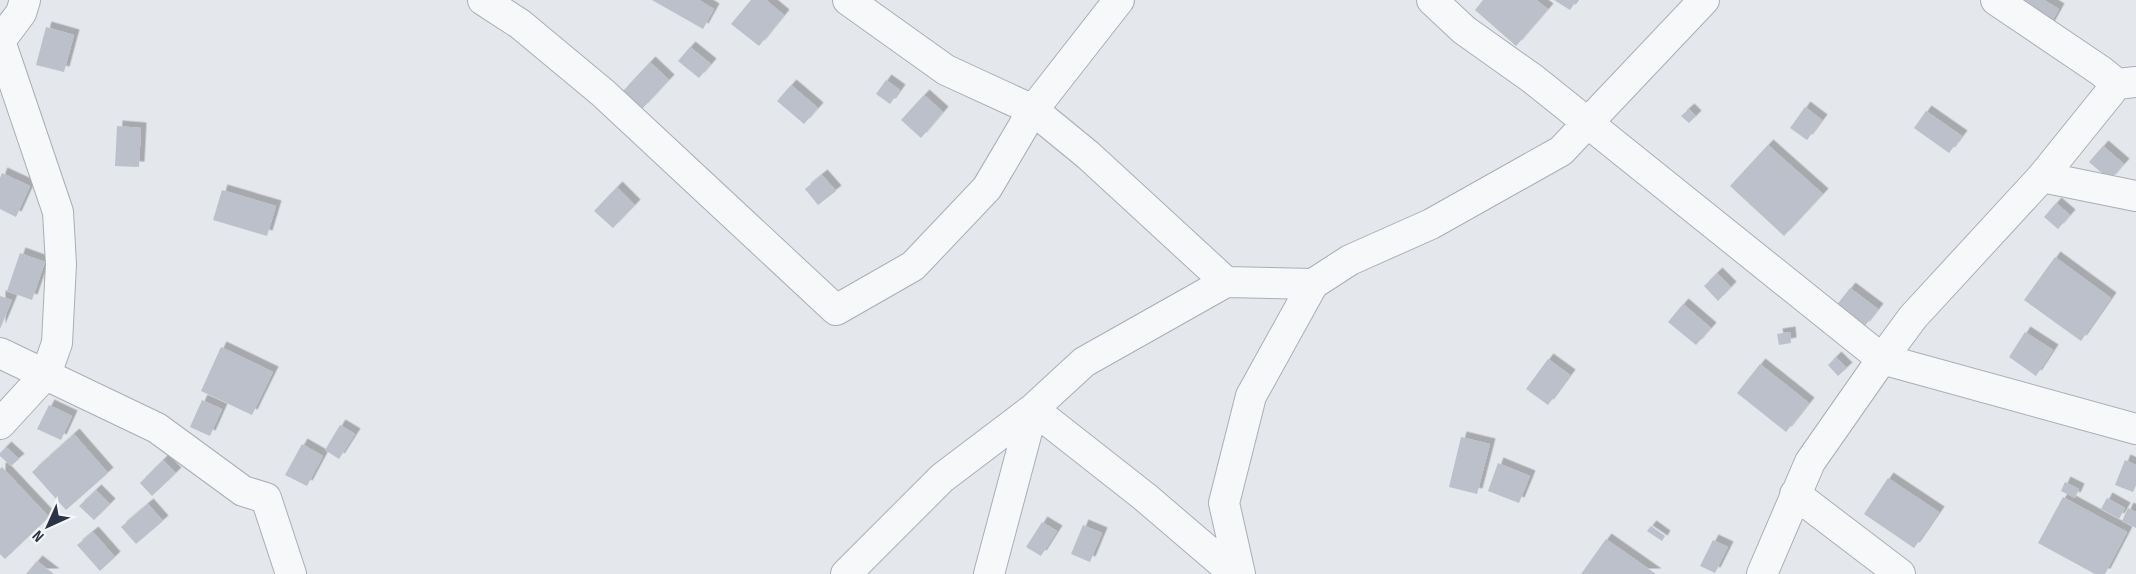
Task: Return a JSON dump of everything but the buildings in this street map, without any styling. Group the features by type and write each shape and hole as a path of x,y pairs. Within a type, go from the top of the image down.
{"street":[{"path":"0,424 46,374 57,344 61,264 58,212 0,41 21,13 25,0"},
{"path":"483,0 520,24 603,93 836,310 913,266 987,188 1033,110 1119,0"},
{"path":"848,0 946,70 1033,110 1088,155 1226,282"},
{"path":"1240,574 1224,503 1251,396 1312,284 1350,260 1431,224 1561,151 1704,0"},
{"path":"1762,574 1810,462 1882,358 1913,317 2127,83 1996,0"},
{"path":"1444,4 1464,30 1533,79 1882,358 2136,429"},
{"path":"2042,177 2136,196"},
{"path":"846,574 942,478 1033,409 1084,362 1226,282 1312,284"},
{"path":"0,353 157,428 243,491 266,498 291,574"},
{"path":"989,574 1033,409"},
{"path":"1033,409 1144,497 1235,574"},
{"path":"1795,494 1900,574"}]}
